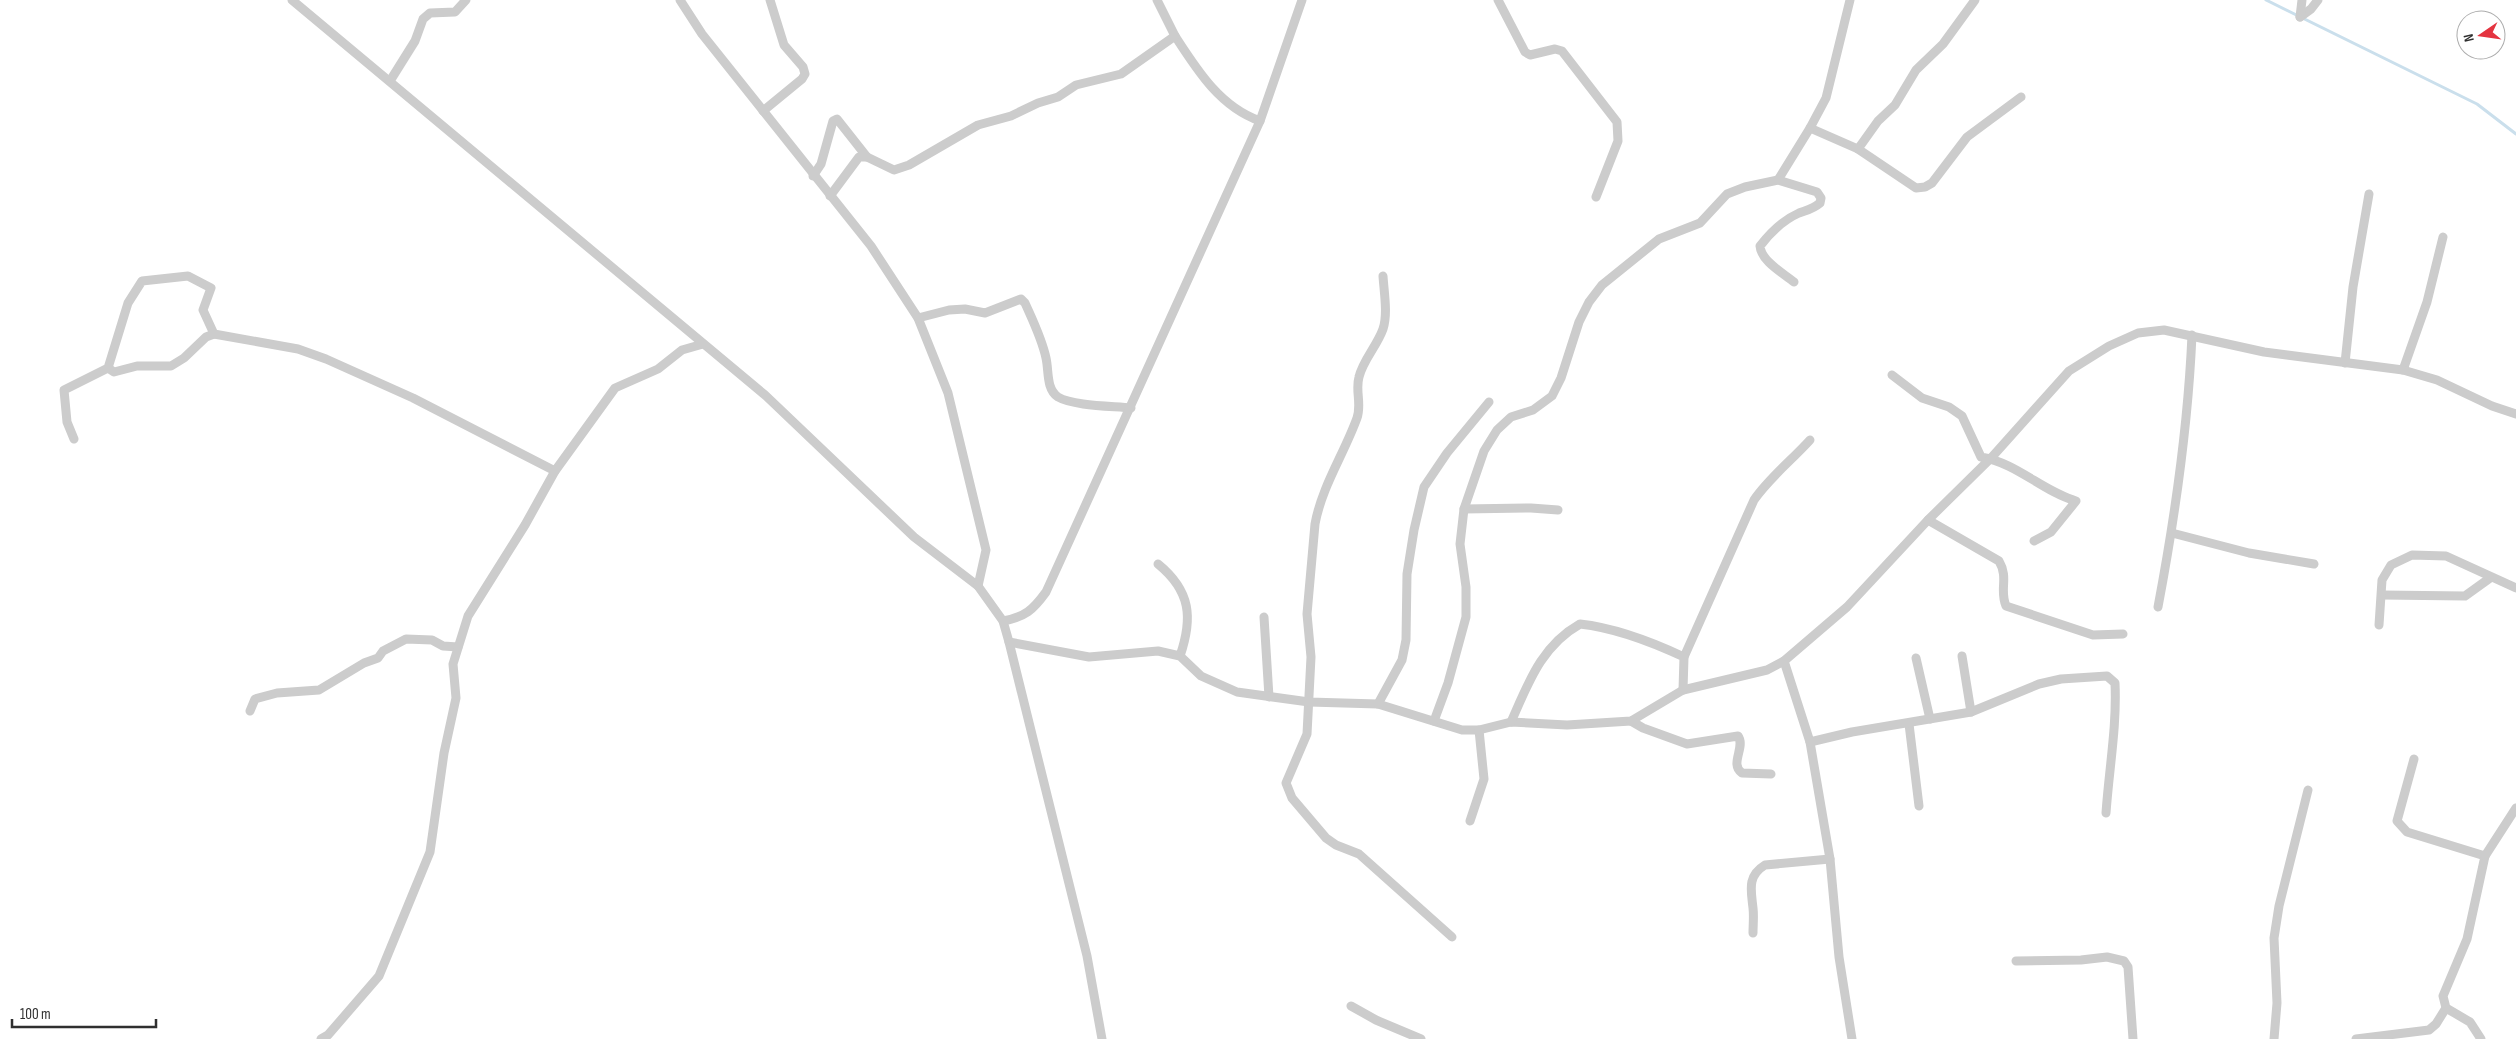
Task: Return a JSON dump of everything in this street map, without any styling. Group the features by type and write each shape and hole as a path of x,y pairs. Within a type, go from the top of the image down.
{"street":[{"path":"292,0 765,395 914,537 978,586 1003,621 1009,642 1087,956 1102,1039"},
{"path":"390,81 415,42 424,19 430,13 455,12 466,0"},
{"path":"680,0 702,34 813,176 871,246 918,318 948,393 986,550 978,586"},
{"path":"762,111 802,79 805,74 802,67 784,45 770,0"},
{"path":"1157,0 1175,36 1204,80 1246,116 1260,120"},
{"path":"1003,621 1017,618 1034,608 1046,592 1260,120 1302,0"},
{"path":"1498,0 1525,52 1530,55 1555,49 1562,51 1615,118 1618,141 1596,197"},
{"path":"1778,180 1826,98 1850,0"},
{"path":"1858,149 1878,121 1894,105 1916,70 1943,44 1975,0"},
{"path":"2302,0 2300,17 2318,0"},
{"path":"813,176 821,164 833,121 837,119 866,157 894,170 909,165 978,125 1011,116 1038,103 1058,97 1076,85 1121,74 1175,36"},
{"path":"1810,128 1858,149 1916,188 1925,187 1932,183 1966,137 2021,97"},
{"path":"830,196 850,170 854,161 866,157"},
{"path":"1434,721 1448,683 1466,617 1466,587 1460,544 1464,510 1484,450 1497,430 1511,416 1533,410 1552,396 1561,378 1579,322 1589,302 1602,286 1659,239 1700,223 1728,194 1745,186 1778,180 1817,192 1821,198 1820,203 1814,208 1798,214 1771,232 1760,246 1761,253 1794,282"},
{"path":"2345,363 2353,287 2369,194"},
{"path":"2403,370 2427,302 2443,236"},
{"path":"74,439 67,422 64,390 108,368 128,303 142,281 188,276 211,288 204,310 214,334"},
{"path":"1383,276 1383,329 1359,376 1360,403 1357,418 1338,458 1318,510 1315,524 1307,614 1311,657 1306,741 1286,783 1292,798 1326,838 1336,845 1358,854 1452,937"},
{"path":"918,318 950,310 965,309 985,313 1021,299 1025,303 1046,357 1053,393 1060,398 1072,401 1131,408"},
{"path":"1009,642 1089,657 1158,651 1180,656 1200,676 1237,692 1309,702 1378,704 1462,730 1479,730 1511,722 1567,725 1631,720 1683,690 1767,670 1784,661 1847,607 1928,520 1990,458 2069,371 2109,346 2138,333 2164,330 2264,352 2403,370 2437,380 2492,406 2516,414"},
{"path":"108,368 114,372 137,366 171,366 184,358 206,337 214,334 298,349 326,359 413,398 555,471"},
{"path":"2158,607 2172,534 2190,391 2192,335"},
{"path":"325,1038 378,976 430,852 444,753 456,698 453,664 468,616 555,471 615,388 658,369 682,350 703,344"},
{"path":"1892,374 1922,398 1949,407 1962,416 1981,457 1998,460 2059,496 2076,501 2051,532 2034,541"},
{"path":"1378,704 1402,660 1406,640 1407,574 1414,530 1424,487 1447,453 1489,402"},
{"path":"1683,690 1684,657 1754,500 1764,486 1810,440"},
{"path":"1464,510 1530,508 1558,510"},
{"path":"1928,520 1999,560 2005,571 2004,599 2006,606 2093,635 2123,634"},
{"path":"2172,534 2249,553 2314,564"},
{"path":"2379,625 2382,580 2390,565 2412,555 2446,556 2490,578 2516,588"},
{"path":"1158,564 1174,577 1185,600 1188,621 1180,656"},
{"path":"2382,595 2465,596 2490,578"},
{"path":"1264,617 1270,697"},
{"path":"1511,722 1536,666 1567,631 1580,624 1627,635 1684,657"},
{"path":"250,711 255,699 277,693 311,691 324,688 364,663 378,658 384,651 406,639 432,640 443,646 458,647"},
{"path":"1962,656 1971,712"},
{"path":"1916,658 1930,720"},
{"path":"1784,661 1810,742 1830,859 1839,957 1852,1039"},
{"path":"1810,742 1852,732 1909,724 1971,712 2039,684 2070,678 2107,676 2116,683 2116,733 2109,762 2106,813"},
{"path":"1631,720 1643,728 1687,744 1738,736 1741,743 1736,766 1738,770 1749,773 1771,774"},
{"path":"1909,724 1919,806"},
{"path":"1470,821 1484,779 1479,730"},
{"path":"2414,759 2397,821 2408,832 2485,856"},
{"path":"2274,1039 2277,1003 2274,938 2279,906 2308,790"},
{"path":"2481,1039 2470,1022 2446,1008 2443,996 2467,939 2485,856 2516,808"},
{"path":"1753,933 1754,911 1750,890 1752,878 1756,871 1765,865 1830,859"},
{"path":"2016,961 2081,960 2107,957 2124,961 2128,967 2133,1039"},
{"path":"1352,1006 1376,1020 1421,1039"},
{"path":"2356,1039 2429,1030 2436,1024 2446,1008"}],"waterway":[{"path":"2266,0 2477,104 2516,134"}]}
